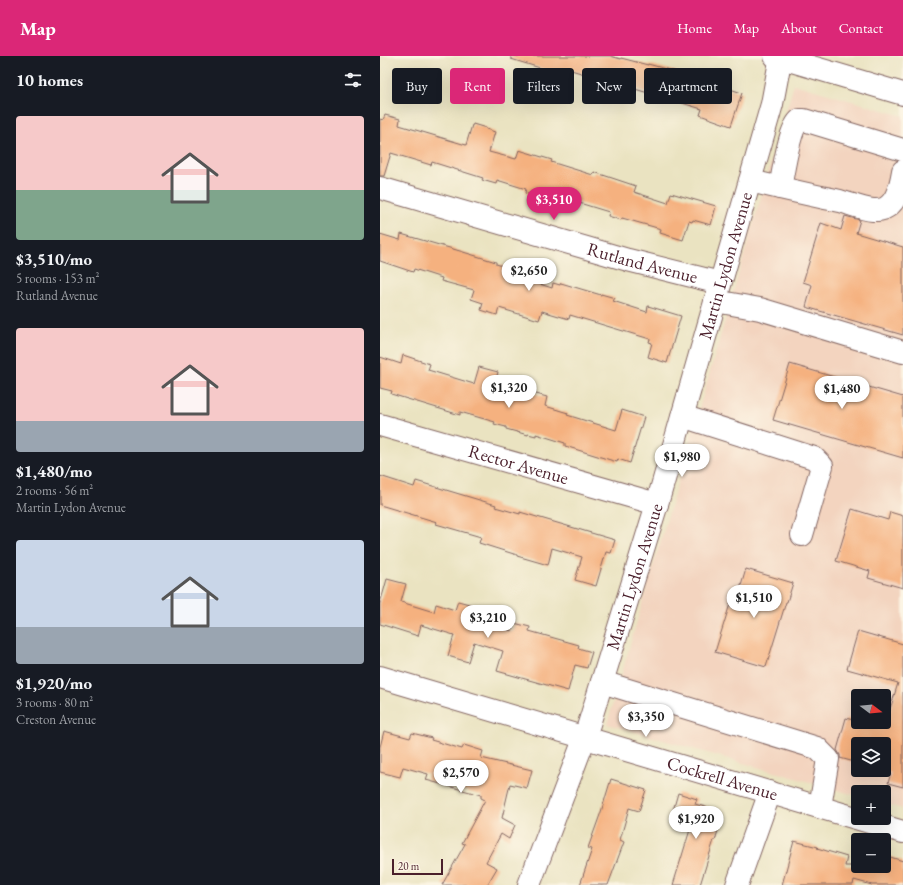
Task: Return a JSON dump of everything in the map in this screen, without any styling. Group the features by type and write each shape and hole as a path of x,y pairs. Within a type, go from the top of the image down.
{"street":[{"path":"779,57 903,94"},
{"name":"Martin Lydon Avenue","path":"529,885 585,738 657,504 772,104 779,57"},
{"path":"780,188 791,136 796,124 800,120 903,150"},
{"path":"750,181 871,210 887,207 895,199 903,171"},
{"name":"Rutland Avenue","path":"380,188 628,260 718,292 760,310 903,352"},
{"path":"682,416 814,458 822,466 802,534"},
{"name":"Rector Avenue","path":"380,426 657,504"},
{"name":"Cockrell Avenue","path":"380,677 903,832"},
{"path":"602,682 817,748 828,759 820,807"},
{"path":"737,885 770,792"}],"shaded area":[{"path":"794,84 903,116 903,809 891,806 891,785 851,785 851,794 607,724"}],"building":[{"path":"511,56 610,56 662,68 644,68 644,92 636,89 636,68 582,68 582,73 574,71 574,68 540,68 511,59"},
{"path":"732,90 742,93 731,126 700,115 702,109 685,104 732,104"},
{"path":"385,115 400,119 399,125 466,145 473,124 486,128 495,132 489,152 516,159 519,150 593,175 594,172 636,186 634,192 668,203 671,193 716,206 711,225 693,220 692,222 689,221 683,240 660,233 661,229 622,218 621,220 608,216 609,212 576,202 575,207 525,193 526,189 497,180 496,184 482,180 483,178 432,162 431,165 391,153 384,176 380,176 380,119 383,120"},
{"path":"845,216 860,220 856,233 903,247 903,335 806,307 812,285 803,282 821,223 841,230"},
{"path":"380,234 400,240 401,234 496,262 496,264 526,273 524,279 552,288 553,283 560,285 561,283 615,298 613,301 647,312 648,306 681,316 667,363 648,357 652,343 649,342 650,339 570,315 569,319 542,311 539,320 499,308 497,315 481,310 483,303 471,299 474,290 441,281 442,278 414,269 413,272 380,261"},
{"path":"403,355 430,364 428,370 474,384 479,367 498,372 493,390 520,397 522,390 547,397 545,406 568,413 567,415 616,430 622,410 644,417 630,463 618,459 617,462 565,446 565,443 536,434 536,436 528,435 506,429 506,427 494,424 495,422 460,412 460,415 391,394 392,391 380,388 380,357 401,364"},
{"path":"790,364 903,397 903,458 773,420"},
{"path":"380,476 414,487 416,481 496,505 495,507 520,514 520,512 615,540 611,553 606,552 596,586 575,580 582,557 552,548 548,565 479,543 481,537 380,505"},
{"path":"852,509 888,520 890,512 903,516 903,588 868,578 870,571 836,561"},
{"path":"746,569 793,583 766,667 715,652 730,604 735,606"},
{"path":"387,579 406,584 401,602 434,612 436,604 455,610 458,601 473,605 471,614 477,616 476,620 512,631 514,623 530,627 529,631 579,645 578,648 592,652 587,668 575,665 568,691 497,671 503,651 474,642 468,662 448,656 454,635 421,625 418,636 380,624 380,604"},
{"path":"858,631 903,644 903,787 888,783 891,777 891,737 851,737 851,761 840,758 837,750 846,718 851,719 851,729 891,729 891,706 898,683 847,669"},
{"path":"384,731 410,738 412,733 432,738 431,740 462,749 464,745 483,751 481,758 532,770 527,788 510,784 502,818 515,825 509,839 501,834 486,862 497,868 487,885 442,885 465,844 462,843 485,800 481,798 481,795 426,780 428,774 403,767 400,777 380,772 380,747"},
{"path":"611,779 646,790 639,811 629,808 620,840 624,842 608,885 580,885 592,849 588,848"},
{"path":"678,793 697,799 695,804 720,811 717,819 721,820 700,885 673,885 693,820 672,814"},
{"path":"794,841 847,857 845,866 851,866 851,873 891,873 891,857 903,861 903,885 872,885 854,880 853,885 782,885"}]}
